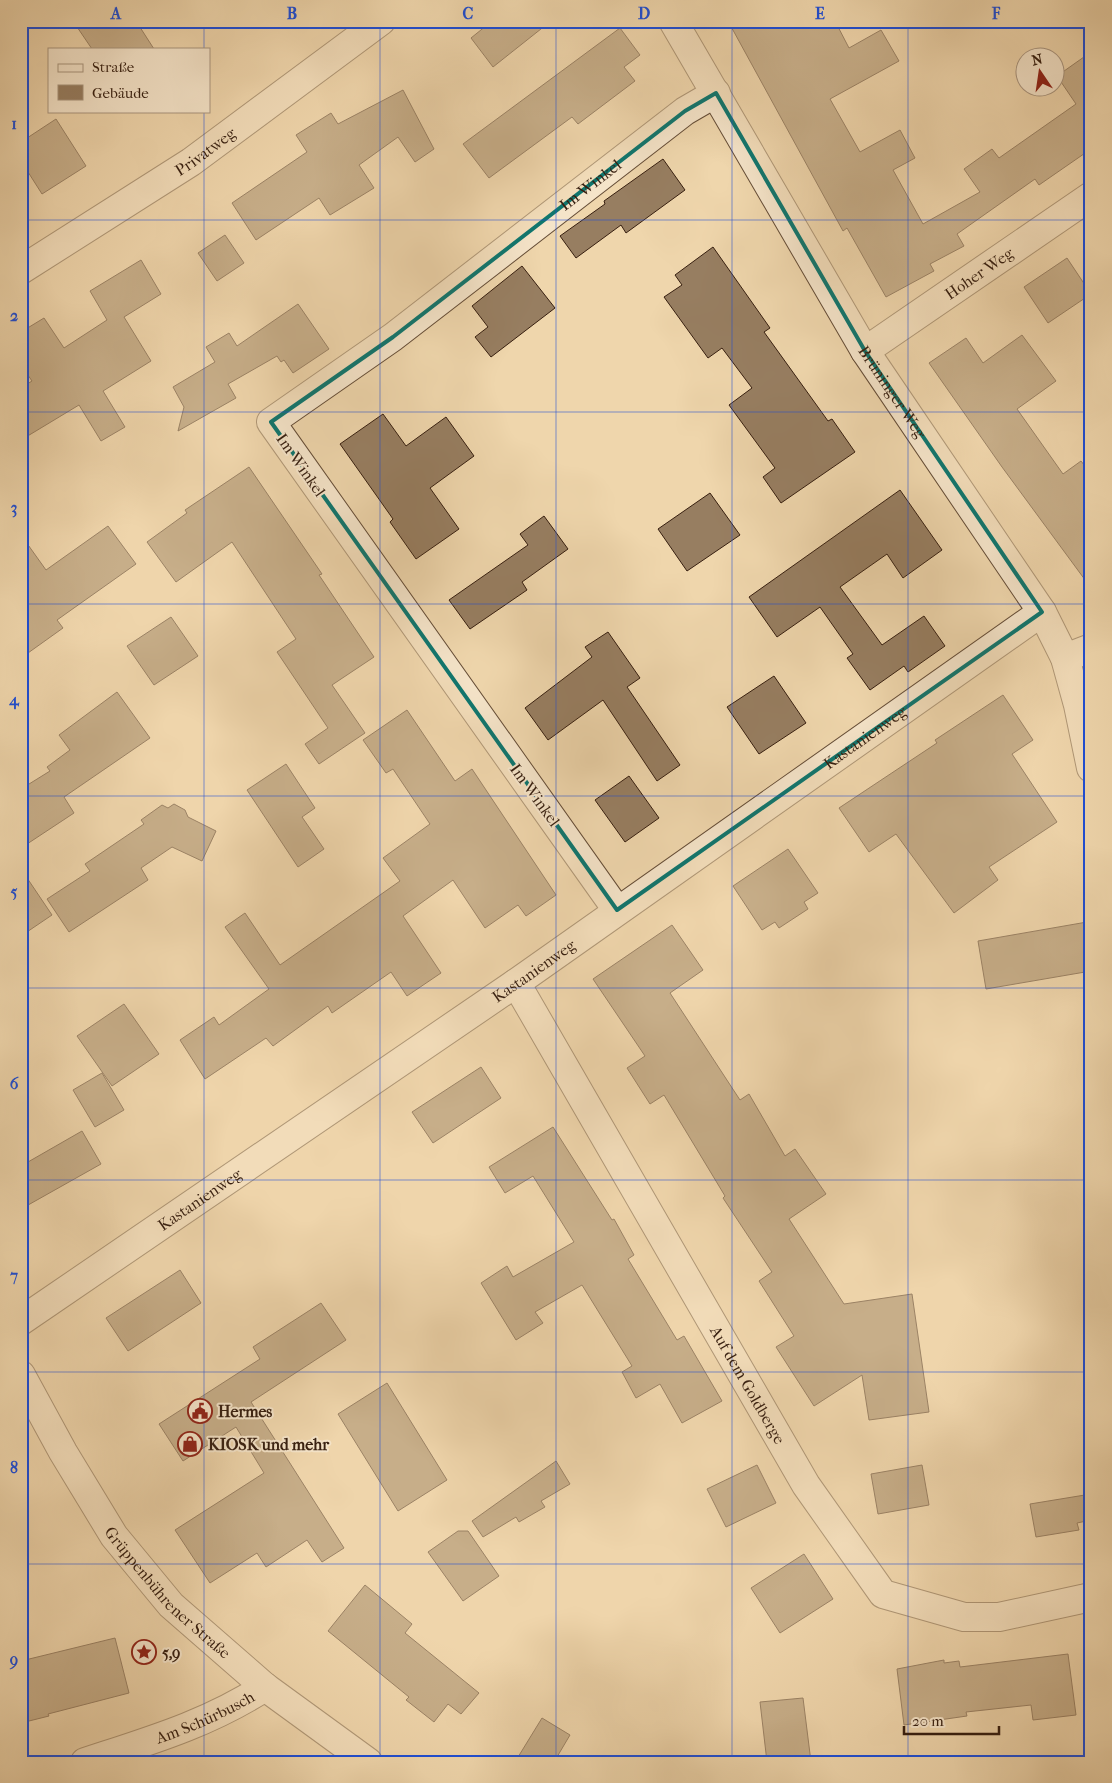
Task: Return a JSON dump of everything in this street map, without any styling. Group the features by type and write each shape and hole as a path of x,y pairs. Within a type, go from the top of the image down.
{"street":[{"name":"Privatweg","path":"21,270 192,162 381,21"},
{"name":"Brüninger Weg","path":"674,21 865,351 1042,612 1064,658 1078,705 1091,768"},
{"name":"Im Winkel","path":"617,910 271,422 393,337 685,111 716,93"},
{"name":"Hoher Weg","path":"865,351 1091,196"},
{"name":"Kastanienweg","path":"21,1321 516,983 1042,612"},
{"path":"1064,658 1091,648"},
{"name":"Auf dem Goldberge","path":"516,983 806,1485 883,1594 964,1617 999,1617 1091,1597"},
{"name":"Grüppenbührener Straße","path":"21,1375 63,1452 114,1536 171,1605 265,1687 368,1762"},
{"name":"Am Schürbusch","path":"85,1762 168,1736 232,1708 265,1687"}],"highlighted area":[{"path":"716,93 865,351 1042,612 617,910 271,422 393,337 685,111"}],"building":[{"path":"73,21 136,21 153,48 91,48"},
{"path":"492,21 551,21 493,67 471,38"},
{"path":"728,21 835,21 849,48 881,30 899,61 830,99 860,152 900,130 915,158 893,170 923,224 980,192 964,169 992,149 999,158 1076,104 1064,86 1064,71 1091,52 1091,149 1039,185 1035,179 957,234 964,246 930,264 934,271 886,297 847,228 843,231"},
{"path":"620,28 640,55 624,67 635,81 578,124 572,117 489,178 463,144"},
{"path":"403,90 434,149 415,162 398,137 359,165 374,188 330,215 319,198 256,240 232,203 307,152 296,135 331,113 338,124"},
{"path":"56,119 86,166 42,194 21,161 21,142"},
{"path":"663,159 685,190 626,233 621,225 576,258 560,236 605,204 604,201"},
{"path":"225,235 244,263 217,281 198,253"},
{"path":"713,247 770,328 764,332 828,421 832,419 855,452 781,503 763,477 775,468 729,405 752,388 722,348 708,358 664,297 682,285 675,275"},
{"path":"1067,258 1091,294 1048,323 1024,287"},
{"path":"141,260 161,294 124,317 151,361 103,391 125,427 101,441 79,405 21,440 21,388 32,381 21,365 21,332 44,318 64,348 107,320 90,291"},
{"path":"522,266 555,308 491,357 475,337 488,327 472,306"},
{"path":"298,304 329,349 293,373 284,360 281,362 277,356 228,384 236,398 178,431 184,407 173,387 215,362 206,347 229,333 237,346"},
{"path":"1022,335 1056,381 1017,409 1063,474 1081,461 1091,474 1091,588 1002,467 929,363 966,338 983,363"},
{"path":"383,414 406,446 446,417 474,456 430,488 459,529 416,559 390,522 393,519 340,444"},
{"path":"249,467 322,574 319,575 374,657 332,685 365,733 319,764 305,744 328,728 277,652 296,639 232,542 176,582 147,542 187,513 185,510"},
{"path":"900,490 942,550 903,578 887,554 840,587 882,645 924,616 945,646 908,672 904,666 870,690 847,658 853,654 820,607 777,637 749,597"},
{"path":"710,493 740,535 687,571 658,529"},
{"path":"544,516 568,549 522,582 527,590 470,629 449,600 528,545 520,534"},
{"path":"108,526 136,564 57,620 63,628 21,658 21,535 46,570"},
{"path":"171,617 198,656 154,685 127,646"},
{"path":"608,632 640,678 627,687 680,765 657,781 603,700 548,740 525,708 592,657 585,647"},
{"path":"774,676 806,723 759,754 727,707"},
{"path":"117,692 150,738 64,797 74,813 21,848 21,789 50,771 47,767 70,750 59,735"},
{"path":"1003,695 1033,740 1012,754 1057,822 989,867 998,880 954,913 896,834 869,852 839,808 937,743 935,740"},
{"path":"407,710 455,781 472,769 556,895 526,916 518,905 485,928 453,880 403,916 441,973 407,996 391,972 332,1013 328,1006 273,1046 266,1038 205,1079 180,1040 214,1017 219,1025 269,989 225,927 245,913 280,965 400,881 383,858 430,824 393,769 386,773 363,740"},
{"path":"286,764 315,808 302,817 324,849 298,867 247,790"},
{"path":"629,776 659,818 625,842 595,800"},
{"path":"174,804 185,810 188,817 216,831 202,861 172,847 141,868 148,880 69,932 47,899 90,871 85,864 144,824 141,820 162,805 168,808"},
{"path":"788,849 818,893 804,902 808,909 779,928 775,922 762,930 733,886"},
{"path":"21,869 52,915 21,936"},
{"path":"1087,922 1091,944 1091,971 986,989 978,941"},
{"path":"672,925 703,970 670,993 740,1100 749,1094 785,1156 795,1149 826,1194 789,1219 844,1304 912,1294 929,1412 869,1420 862,1375 814,1406 776,1347 794,1336 759,1281 772,1272 723,1198 725,1196 664,1095 650,1104 627,1068 645,1056 593,979"},
{"path":"124,1004 159,1054 112,1086 77,1036"},
{"path":"481,1067 501,1098 433,1143 412,1112"},
{"path":"102,1073 124,1110 95,1127 73,1090"},
{"path":"553,1127 612,1220 614,1219 634,1255 628,1259 677,1340 684,1336 722,1401 682,1423 660,1384 636,1398 622,1372 632,1366 582,1285 535,1312 543,1323 516,1340 481,1283 507,1266 513,1277 574,1242 533,1176 505,1193 489,1167"},
{"path":"82,1131 101,1164 21,1209 21,1166"},
{"path":"180,1270 201,1303 128,1351 106,1318"},
{"path":"321,1303 346,1340 251,1402 344,1548 322,1562 307,1540 266,1567 257,1553 210,1583 175,1530 264,1473 236,1427 183,1461 159,1424 260,1359 253,1347"},
{"path":"387,1383 447,1480 398,1511 338,1414"},
{"path":"556,1461 570,1484 541,1501 545,1507 519,1522 516,1517 483,1537 472,1521"},
{"path":"757,1465 776,1503 726,1527 707,1489"},
{"path":"922,1465 929,1505 878,1514 871,1474"},
{"path":"1091,1494 1091,1520 1077,1523 1079,1530 1036,1537 1030,1504"},
{"path":"458,1531 468,1531 499,1576 463,1601 428,1552"},
{"path":"804,1554 833,1599 780,1633 751,1588"},
{"path":"365,1585 412,1624 405,1633 479,1693 461,1714 448,1704 434,1722 406,1700 409,1697 328,1631"},
{"path":"115,1638 129,1693 21,1723 21,1661"},
{"path":"1068,1654 1076,1715 1033,1720 1031,1705 966,1712 967,1716 904,1725 897,1669 944,1660 944,1663 959,1661 960,1667"},
{"path":"803,1698 811,1762 767,1762 760,1702"},
{"path":"542,1718 570,1735 554,1762 515,1762"}],"place":[{"name":"Hermes","path":"200,1411"},
{"name":"KIOSK und mehr","path":"190,1444"},
{"name":"5,9","path":"144,1652"}]}
